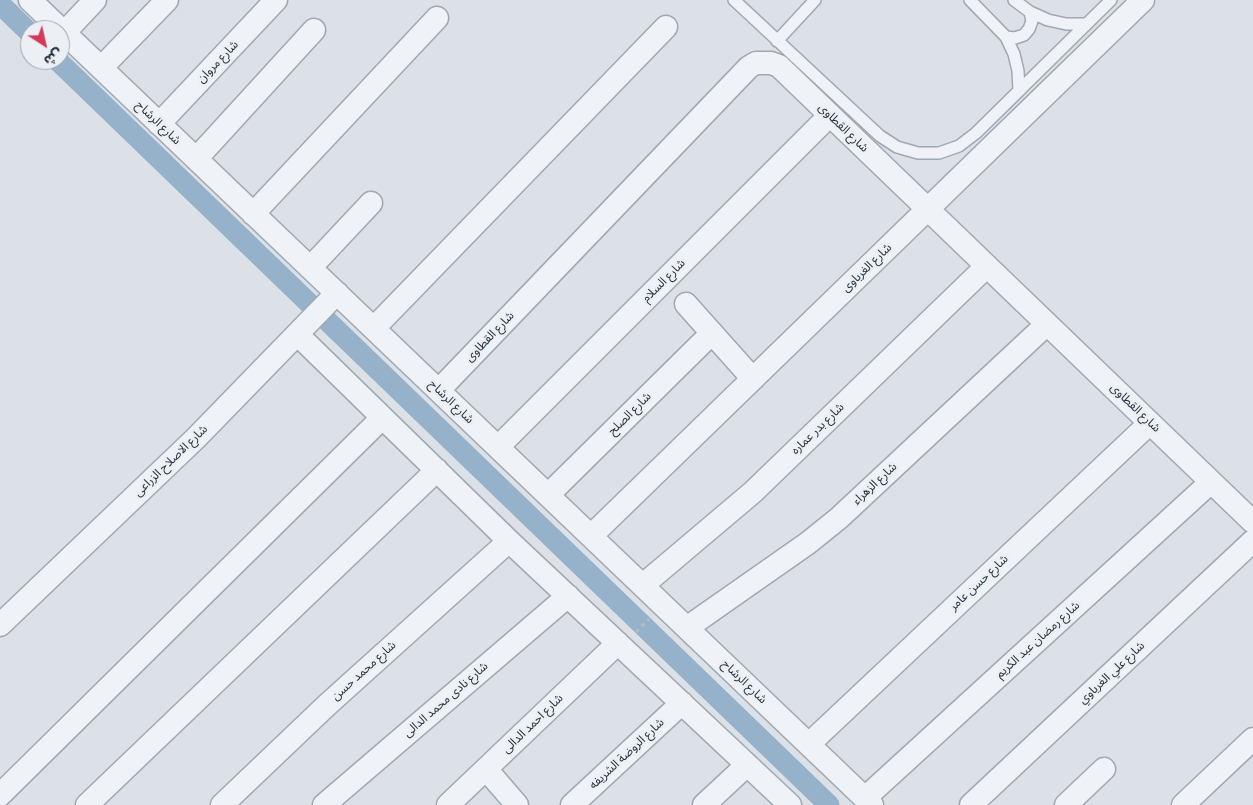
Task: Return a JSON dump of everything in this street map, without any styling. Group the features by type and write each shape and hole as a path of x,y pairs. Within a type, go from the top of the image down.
{"street":[{"name":"شارع الرشاح","path":"30,0 51,20"},
{"path":"70,27 95,0"},
{"path":"101,68 167,0"},
{"name":"شارع مروان","path":"159,124 276,0"},
{"name":"شارع الغرباوى","path":"592,536 1143,0"},
{"path":"253,214 437,18"},
{"path":"374,328 666,27"},
{"path":"196,159 314,30"},
{"name":"شارع الرشاح","path":"70,39 869,801"},
{"name":"شارع القطاوى","path":"439,390 749,67 763,62 771,63 779,66 1253,522"},
{"name":"شارع السلام","path":"498,447 830,115"},
{"path":"310,268 371,203"},
{"name":"شارع بدر عماره","path":"643,585 753,492 987,266"},
{"name":"شارع الاصلاح الزراعى","path":"0,625 196,438 337,294"},
{"path":"686,304 754,378"},
{"name":"شارع الزهراء","path":"688,628 808,543 839,518 1047,324"},
{"name":"شارع الصلح","path":"549,494 712,333"},
{"path":"297,334 509,540 790,805"},
{"path":"0,796 382,418"},
{"name":"شارع حسن عامر","path":"809,744 1150,423"},
{"path":"87,805 437,470"},
{"name":"شارع رمضان عبد الكريم","path":"869,801 1211,482"},
{"name":"شارع محمد حسن","path":"222,805 326,704 509,540"},
{"name":"شارع علي الغرباوي","path":"971,805 1253,541"},
{"name":"شارع نادى محمد الدالى","path":"324,805 568,596"},
{"name":"شارع احمد الدالى","path":"448,805 619,645"},
{"name":"شارع الروضة الشريفه","path":"572,805 682,703"},
{"path":"1183,805 1253,739"},
{"path":"704,805 747,765"},
{"path":"486,769 515,804"},
{"path":"1066,805 1104,769"}],"lane":[{"path":"734,0 880,136 897,148 918,153 939,153 959,146 976,133 1111,0"},
{"path":"777,41 815,0"},
{"path":"970,0 1006,37 1014,54 1018,71 1019,91"},
{"path":"1014,0 1030,12 1048,20 1066,24 1085,24"},
{"path":"1006,37 1015,38 1024,35 1032,21 1030,12"}],"path":[{"path":"619,645 664,604"}],"waterway":[{"path":"0,4 20,23"},
{"path":"67,70 829,805"}]}
